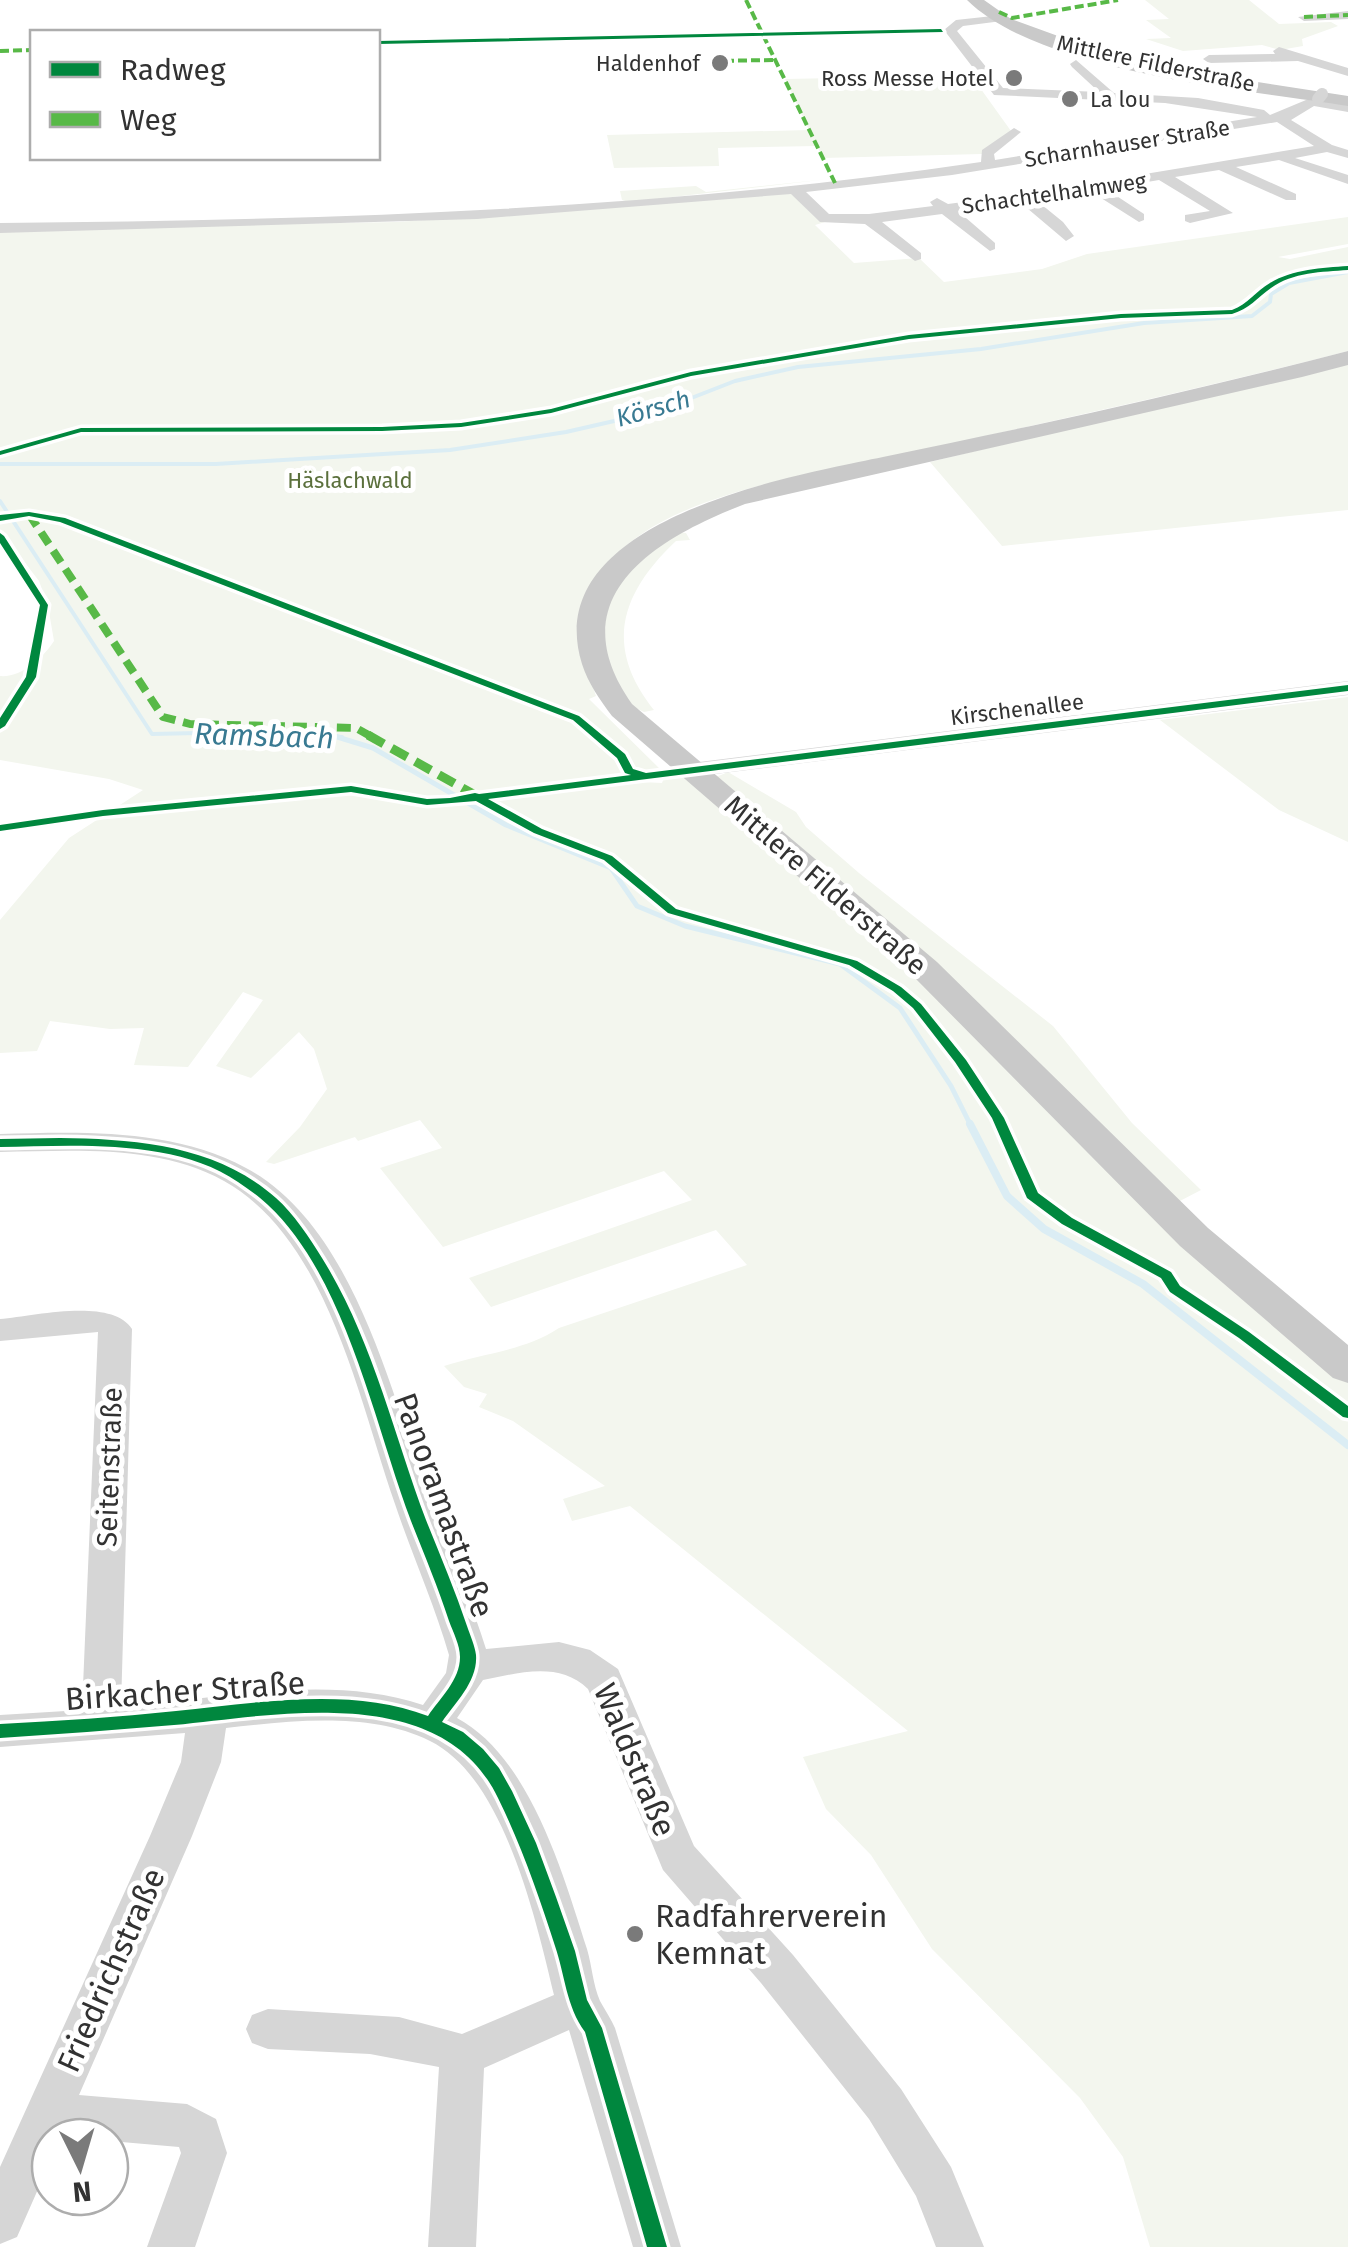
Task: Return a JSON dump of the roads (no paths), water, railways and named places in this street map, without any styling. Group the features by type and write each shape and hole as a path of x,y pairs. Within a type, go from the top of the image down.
{"main road":[{"name":"Mittlere Filderstraße","path":"974,0 994,16 1049,40 1118,60 1348,105"},
{"name":"Mittlere Filderstraße","path":"1348,358 772,490 726,504 667,530 643,546 610,579 593,610 590,643 605,689 622,710 925,969 1194,1237 1348,1368"}],"street":[{"path":"1304,17 1348,15"},
{"path":"994,16 956,21 948,26 999,92 1108,94 1197,102 1265,116"},
{"path":"1268,48 1348,75"},
{"path":"1210,59 1298,57"},
{"path":"1076,64 1108,94"},
{"name":"Scharnhauser Straße","path":"0,228 414,220 990,167 1104,149 1265,116 1283,117 1318,98 1348,75"},
{"path":"1318,98 1348,105"},
{"path":"1283,117 1327,148 1348,154"},
{"name":"Scharnhauser Straße","path":"990,167 987,153 1014,132"},
{"name":"Schachtelhalmweg","path":"792,187 825,219 870,219 1095,188 1327,148"},
{"path":"1282,158 1348,180"},
{"path":"990,167 1026,194 1024,198 1058,224 1054,226 1066,236"},
{"path":"1224,167 1291,197"},
{"path":"1164,177 1224,213 1190,218"},
{"path":"916,184 990,246"},
{"path":"1095,188 1139,218"},
{"path":"870,219 915,256"},
{"name":"Kirschenallee","path":"691,770 1348,688"},
{"name":"Panoramastraße","path":"0,1143 122,1145 186,1154 239,1176 300,1230 343,1308 460,1626 468,1667"},
{"name":"Seitenstraße","path":"0,1330 96,1322 116,1329 101,1723"},
{"name":"Waldstraße","path":"468,1667 559,1657 573,1658 596,1670 604,1680 678,1858 777,1969 885,2104 934,2183 960,2247"},
{"path":"468,1667 431,1724 476,1751 500,1782 567,1953 577,2006 593,2028 656,2247"},
{"name":"Birkacher Straße","path":"0,1731 277,1709 363,1709 431,1724"},
{"name":"Friedrichstraße","path":"0,2221 177,1822 201,1762 208,1714"},
{"path":"462,2057 577,2006"},
{"path":"268,2029 418,2040 448,2047 462,2057"},
{"path":"452,2247 462,2057"},
{"path":"47,2114 186,2126 200,2134 204,2153 171,2247"}],"waterway":[{"name":"Körsch","path":"0,464 216,464 450,450 566,432 658,411 735,381 798,367 981,349 1144,323 1252,316 1270,302 1271,294 1289,283 1348,272"},
{"name":"Ramsbach","path":"0,501 152,734 286,731 335,736"},
{"name":"Ramsbach","path":"331,735 335,736"},
{"name":"Ramsbach","path":"335,736 342,737"},
{"name":"Ramsbach","path":"335,736 373,748 506,825 611,868 637,906 685,926 840,964 900,1008 951,1086 970,1124"},
{"name":"Ramsbach","path":"970,1124 1007,1196 1044,1229 1143,1284 1348,1445"}],"place":[{"name":"Haldenhof","path":"720,63"},
{"name":"Ross Messe Hotel","path":"1014,78"},
{"name":"La lou","path":"1070,99"},
{"name":"Radfahrerverein Kemnat","path":"635,1934"}],"park label":[{"name":"Häslachwald","path":"350,480"}]}
